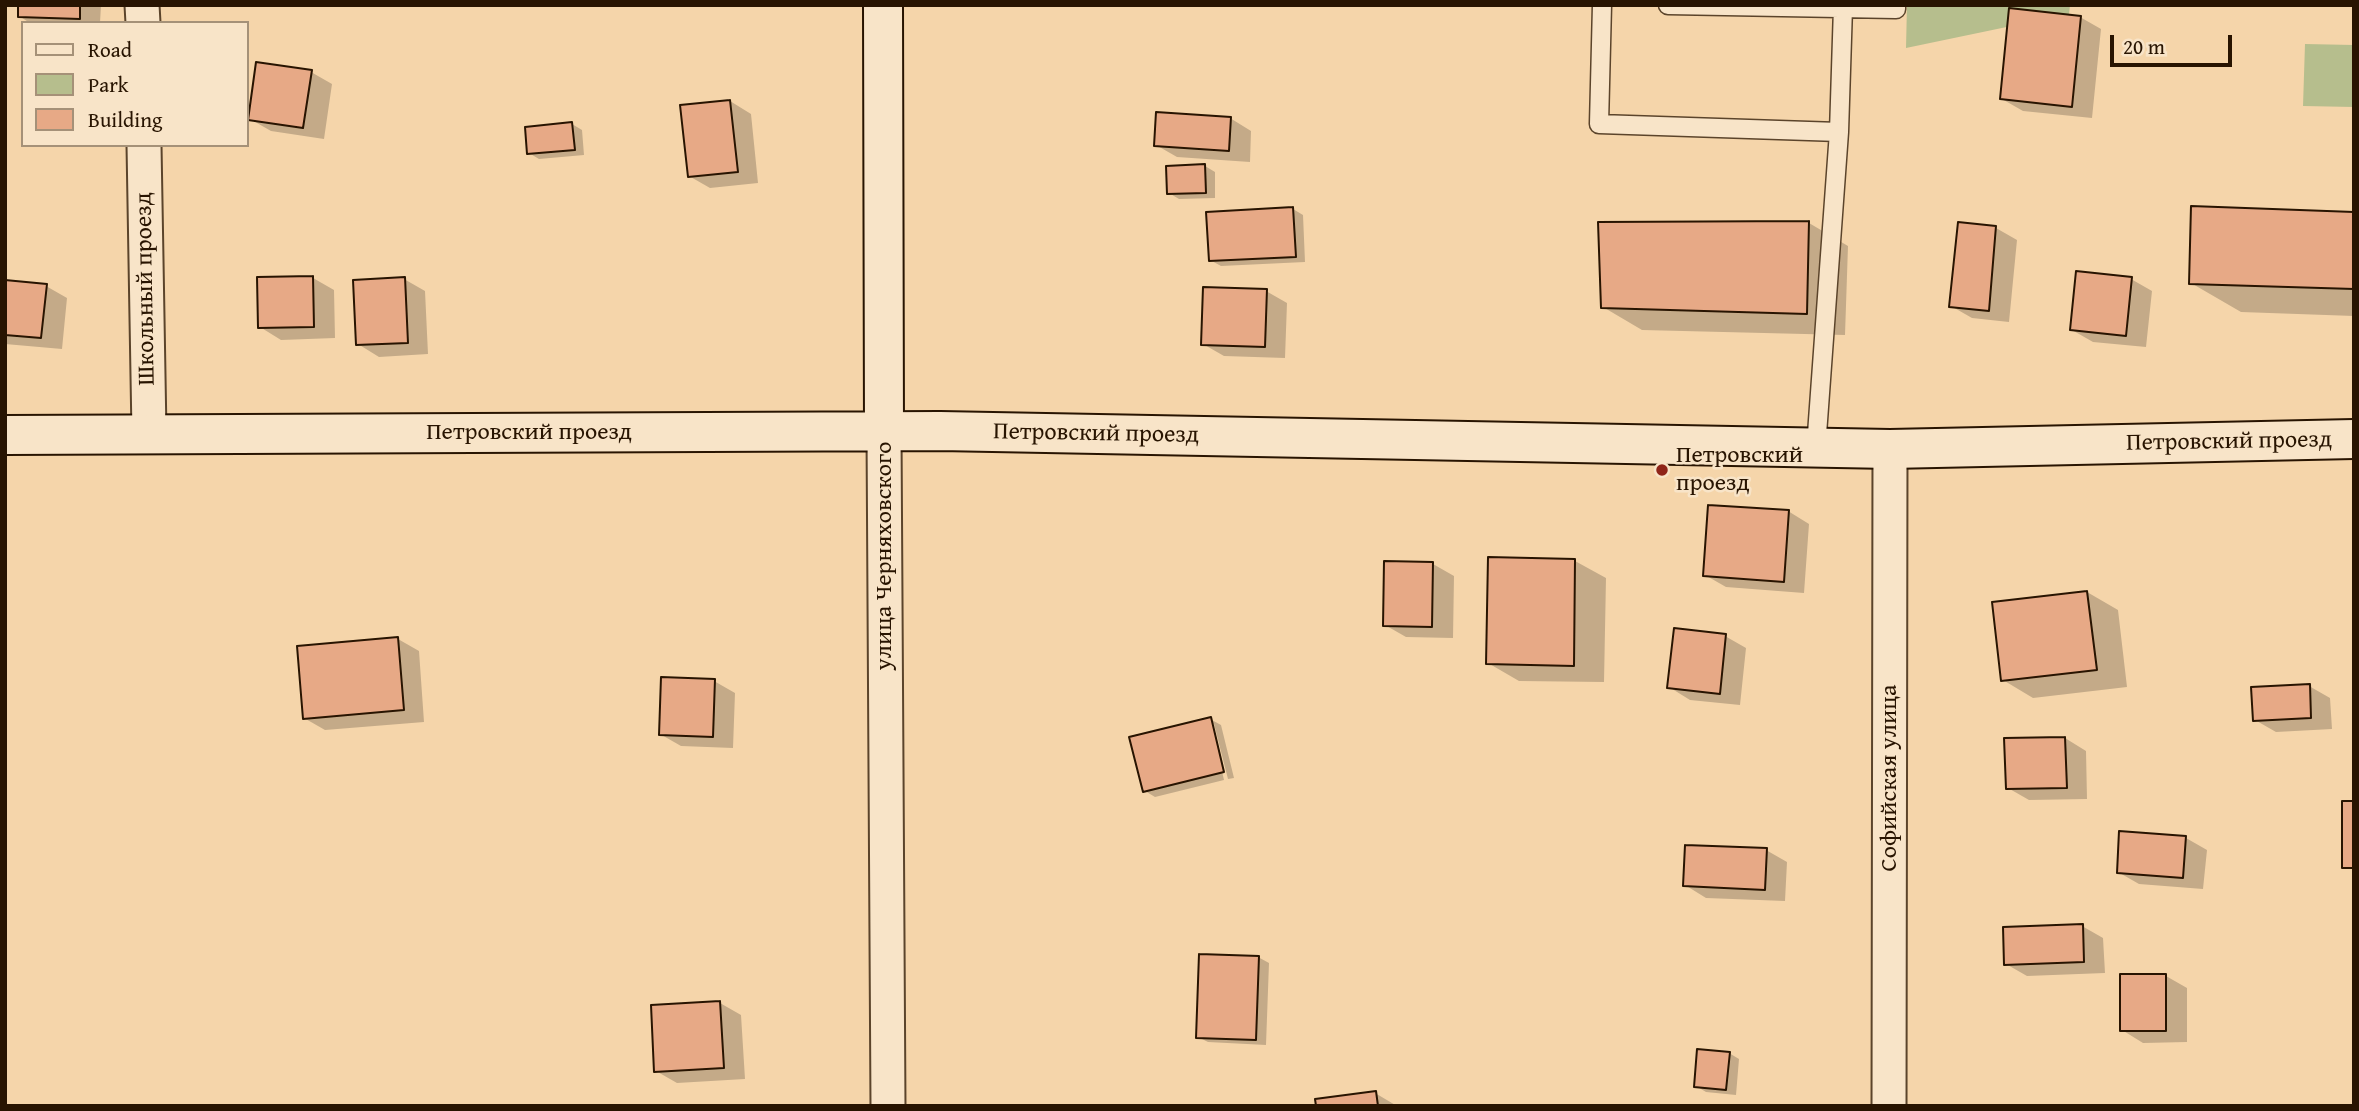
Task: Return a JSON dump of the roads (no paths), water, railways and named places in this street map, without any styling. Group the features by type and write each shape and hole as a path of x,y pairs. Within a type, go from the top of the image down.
{"street":[{"name":"улица Черняховского","path":"883,5 888,1106"},
{"name":"Школьный проезд","path":"144,147 149,433"},
{"name":"Петровский проезд","path":"5,435 940,431 1890,449 2354,439"},
{"name":"Софийская улица","path":"1889,1106 1890,449"}],"lane":[{"path":"1602,5 1599,124 1839,132"},
{"path":"1668,5 1896,9 1896,5"},
{"path":"1816,447 1839,132 1843,7"}],"place":[{"name":"Петровский проезд","path":"1662,470"}]}
